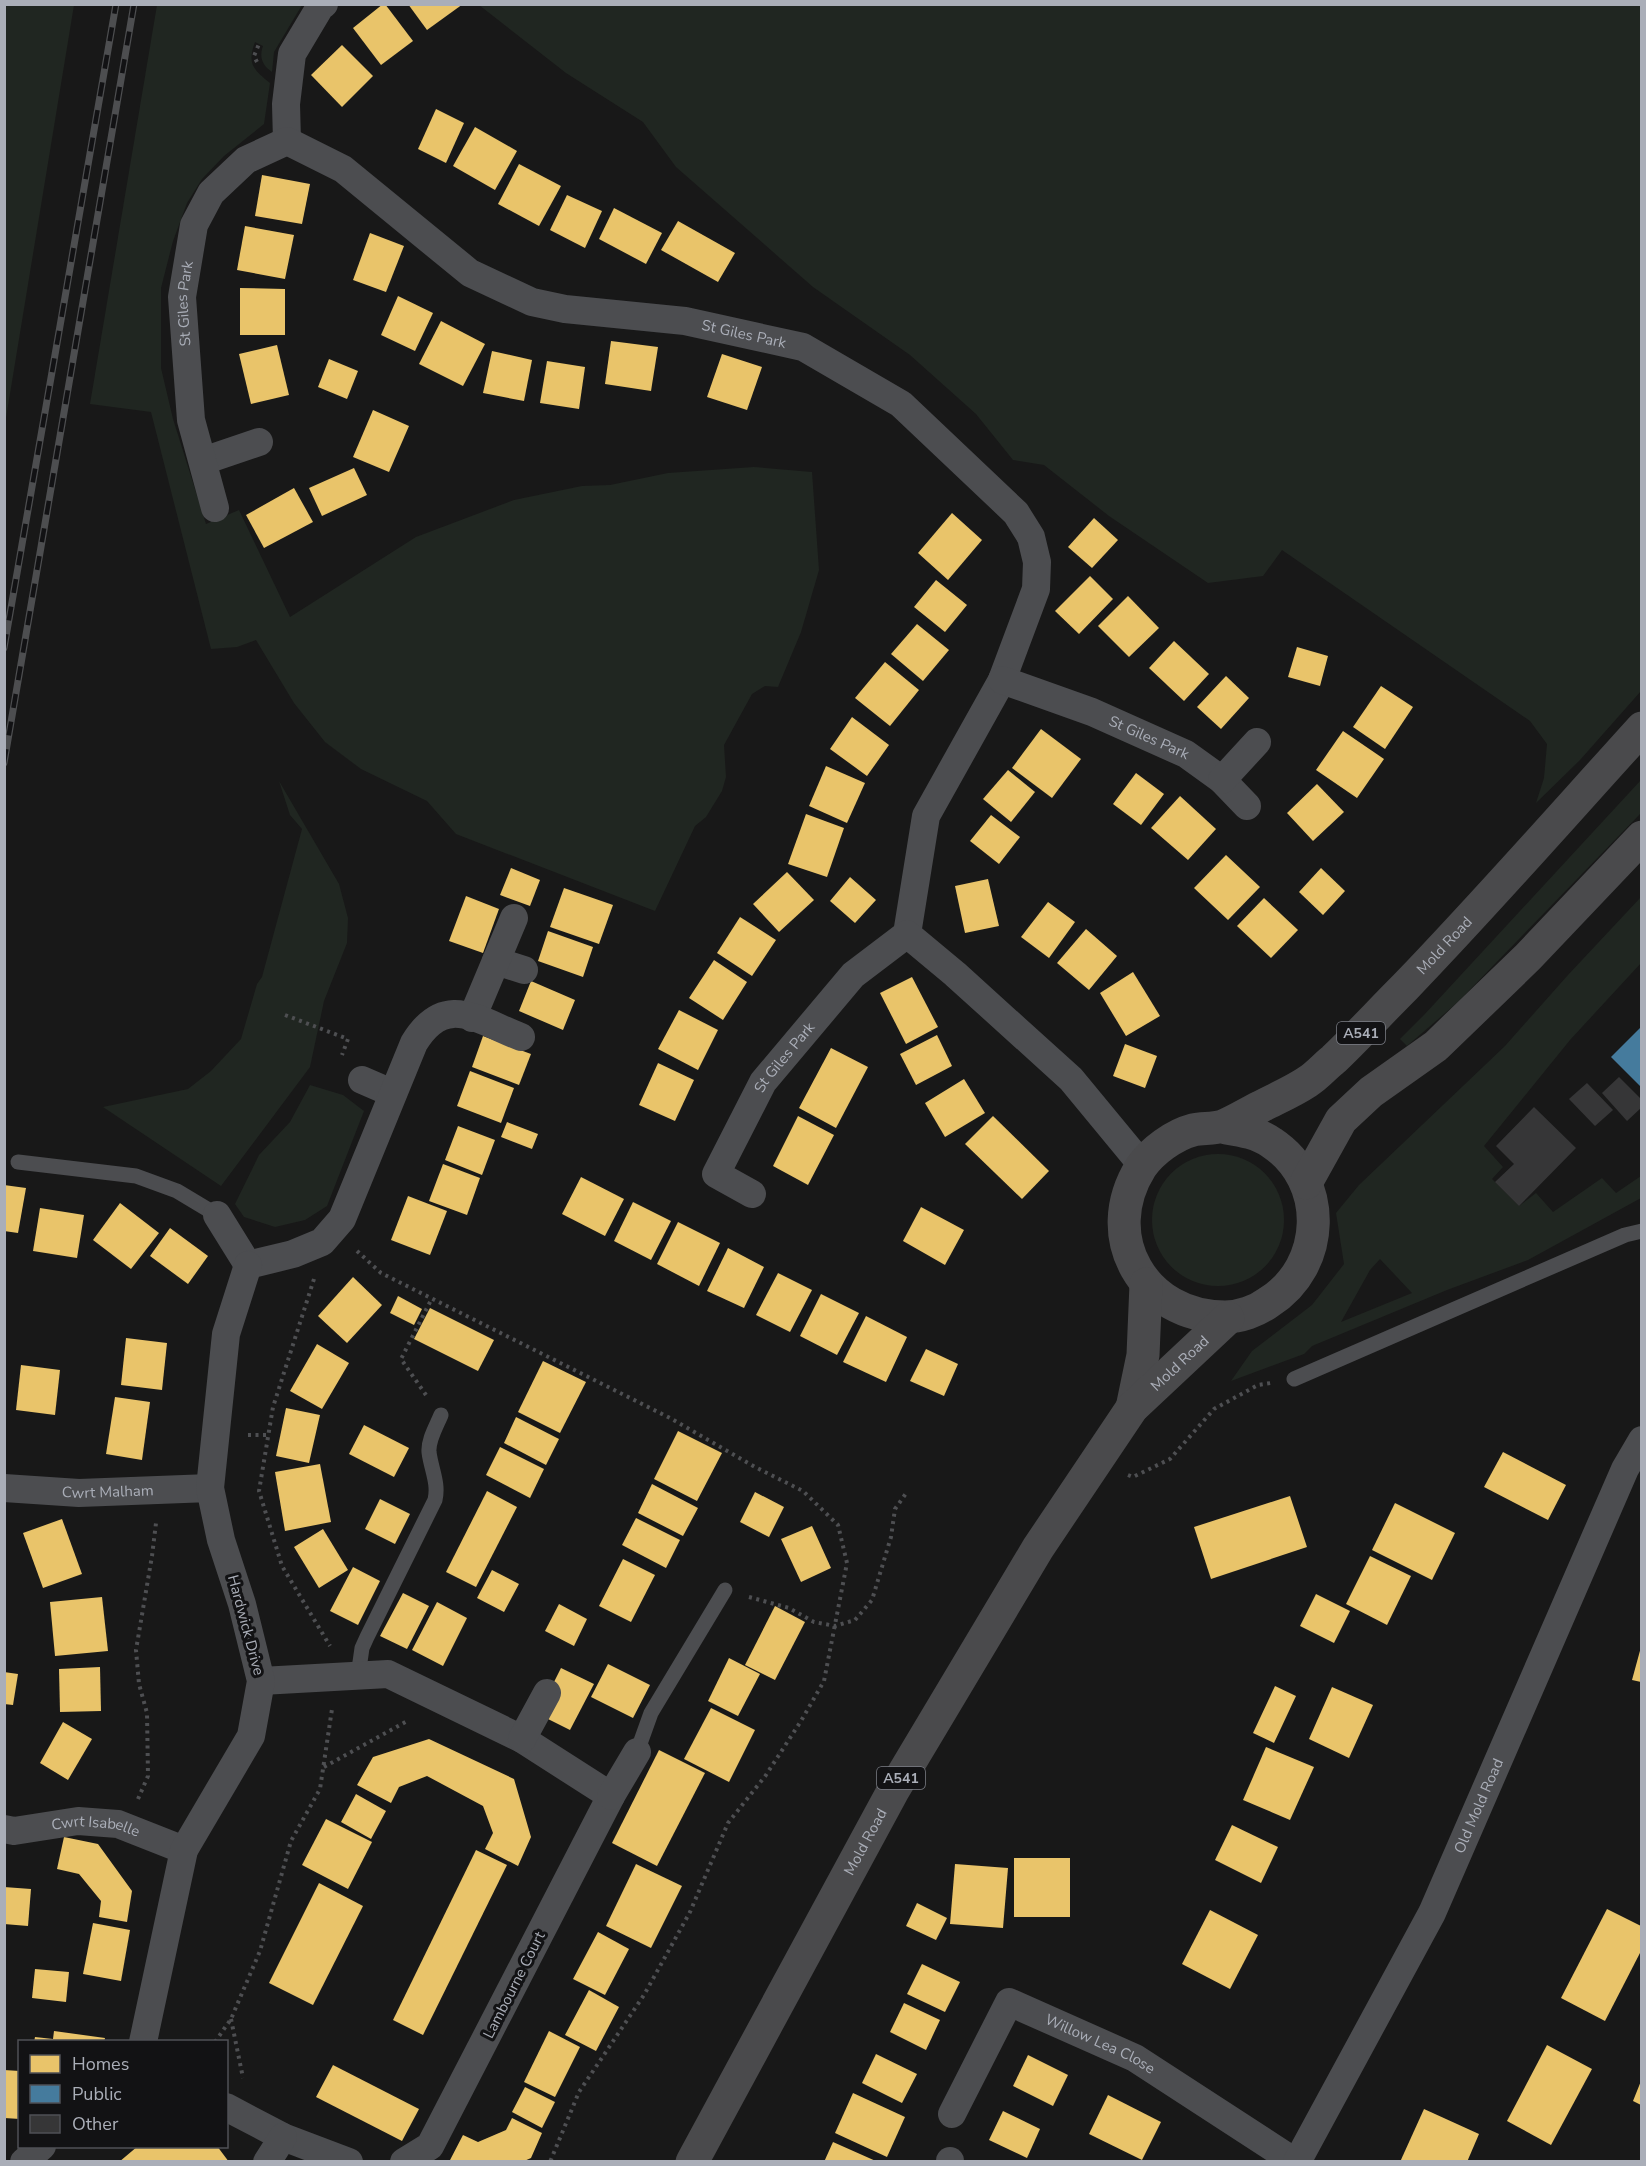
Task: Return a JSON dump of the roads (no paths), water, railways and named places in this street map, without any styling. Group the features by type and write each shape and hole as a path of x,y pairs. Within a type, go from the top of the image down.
{"main road":[{"name":"Mold Road","path":"1221,1127 1309,1081 1360,1034 1641,728"},
{"path":"1306,1183 1341,1120 1371,1092 1436,1046 1528,957 1641,837"},
{"path":"1221,1127 1247,1131 1272,1142 1292,1160 1306,1183 1314,1212 1312,1242 1302,1270 1283,1294 1257,1310 1228,1317 1197,1316 1169,1304 1146,1284 1130,1256 1123,1225 1128,1193 1142,1165 1164,1144 1191,1130 1221,1127"},
{"name":"Mold Road","path":"1132,1408 1143,1355 1146,1284"},
{"name":"Mold Road","path":"692,2162 894,1789 1038,1548 1132,1408 1228,1317"}],"street":[{"path":"287,141 286,104 292,54 324,4"},
{"name":"St Giles Park","path":"215,508 191,420 182,297 194,225 211,193 246,160 287,141 344,169 462,267 501,289 532,302 565,309 685,321 803,347 901,404 1016,513 1031,537 1036,562 1036,589 1002,680 926,816 907,934 853,975 763,1082 716,1174 752,1194"},
{"path":"203,461 259,442"},
{"name":"St Giles Park","path":"1002,680 1092,712 1186,754 1222,780 1247,806"},
{"path":"1222,780 1257,742"},
{"path":"472,1017 514,918"},
{"path":"907,934 1071,1079 1142,1165"},
{"path":"496,961 524,970"},
{"path":"217,1215 248,1265 292,1254 327,1236 342,1219 392,1093 422,1029 435,1018 456,1012 521,1037"},
{"path":"362,1080 392,1093"},
{"name":"Hardwick Drive","path":"143,2040 184,1850 251,1736 261,1681 242,1604 221,1540 210,1488 226,1334 248,1265"},
{"name":"Old Mold Road","path":"1296,2162 1432,1913 1633,1473 1641,1440"},
{"name":"Cwrt Malham","path":"4,1488 79,1493 210,1488"},
{"path":"261,1681 388,1674 522,1739 611,1796"},
{"path":"522,1739 548,1693"},
{"name":"Lambourne Court","path":"404,2162 430,2146 636,1752"},
{"name":"Cwrt Isabelle","path":"4,1829 14,1831 78,1821 118,1824 184,1850"},
{"name":"Willow Lea Close","path":"952,2114 1009,2002 1136,2058 1296,2162"},
{"path":"228,2108 283,2137 349,2162"},
{"path":"267,2162 283,2137"},
{"path":"24,2162 40,2148"}],"lane":[{"path":"18,1162 136,1176 177,1191 217,1215"},
{"path":"1294,1379 1625,1235 1641,1231"},
{"path":"347,1676 435,1500 438,1490 429,1451 430,1441 441,1415"},
{"path":"636,1752 651,1713 725,1590"}],"railway":[{"path":"4,648 116,4"},
{"path":"4,763 134,4"}]}
